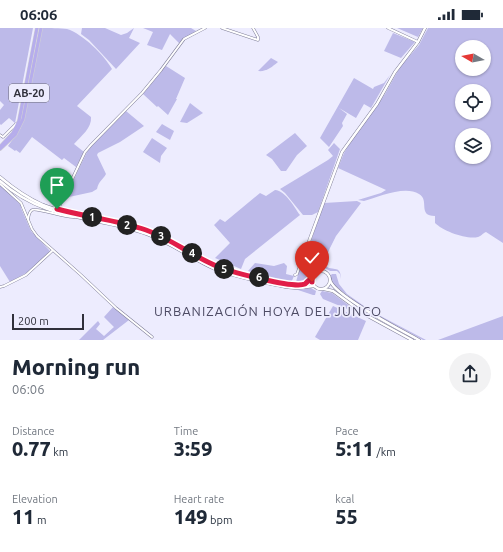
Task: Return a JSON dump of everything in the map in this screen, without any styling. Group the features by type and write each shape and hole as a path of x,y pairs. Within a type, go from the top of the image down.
{"main road":[{"name":"AB-20","path":"0,148 13,133 19,121 37,28"},
{"name":"AB-20","path":"0,148 15,135 23,119 41,28"},
{"path":"314,286 312,276 315,265 309,253 308,242 342,152 377,104 395,72 418,42 425,28"},
{"path":"0,177 24,195 43,204 148,231 167,238 219,267 292,285 305,284 316,271 322,270"},
{"path":"0,183 34,204 48,210 126,228 156,237 209,266 230,274 292,288 314,286 319,289 333,291 366,315 412,340"},
{"path":"315,265 328,274 335,288 359,306 419,340"},
{"path":"324,289 330,280"}],"street":[{"path":"59,207 86,152 91,145 142,93 184,39 205,28"},
{"path":"222,28 258,40 253,28"},
{"path":"388,28 418,42"},
{"path":"0,135 3,137 16,124"},
{"path":"0,183 21,203 29,224 37,236 52,251 81,274 116,308 152,337"},
{"path":"29,224 29,214 34,209 57,215 76,217"},
{"path":"295,275 297,274 308,242"},
{"path":"0,287 26,275 52,251"},
{"path":"304,255 306,252 309,253"}],"shaded area":[{"path":"0,28 33,28 15,123 9,118 1,125 0,110 4,105 0,101"},
{"path":"42,28 67,29 80,35 104,58 112,69 77,106 91,117 91,121 83,135 74,144 84,152 76,167 64,158 62,160 32,137 20,153 8,146 20,129 24,120"},
{"path":"82,28 105,28 121,35 134,28 129,38 140,43 116,69 89,40 81,34"},
{"path":"143,28 191,28 196,31 179,43 170,34 162,50 147,45 153,32"},
{"path":"397,28 423,28 418,37"},
{"path":"428,28 503,28 503,243 486,232 479,237 473,238 455,234 444,229 435,223 435,216 426,213 424,200 422,197 413,192 399,191 364,201 358,200 386,190 338,168 344,153 385,94 400,67 419,45"},
{"path":"393,33 415,42 401,58 384,51"},
{"path":"271,58 278,62 266,70 258,71"},
{"path":"166,66 185,78 177,99 168,115 143,94"},
{"path":"390,75 371,108 364,104 356,118 339,108 347,114 342,123 343,126 329,147 320,138 354,78 373,89 374,87 384,83"},
{"path":"190,103 203,113 187,123 180,122"},
{"path":"126,111 144,126 120,142 98,153 97,155 106,174 97,189 92,192 69,197 62,204 90,147"},
{"path":"162,124 174,131 170,140 156,132"},
{"path":"295,133 307,146 297,155 286,171 281,171 272,159 266,155"},
{"path":"152,138 167,148 161,156 160,163 143,152"},
{"path":"334,143 340,149 318,212 312,215 303,215 280,189 333,156 328,150"},
{"path":"0,185 22,206 21,208 31,231 50,251 28,272 10,282 0,266"},
{"path":"275,190 286,196 300,215 245,259 241,269 215,258 230,243 214,225 220,219 225,222 260,193 266,196"},
{"path":"357,201 361,203 336,236 323,264 326,267 339,271 341,274 341,279 340,274 337,271 330,271 316,263 310,246 311,241 324,203"},
{"path":"305,255 310,258 312,270 305,280 296,282 301,264"},
{"path":"255,263 274,266 284,263 287,266 286,274 294,276 291,283 248,271"},
{"path":"332,274 336,274 339,284 347,294 371,311 426,340 423,340 364,308 335,286 330,276"},
{"path":"311,288 316,291 315,295 298,290"},
{"path":"322,291 332,293 362,315 323,299 320,294"},
{"path":"333,306 366,321 358,340 320,340 315,337"},
{"path":"113,307 129,320 103,340 79,340 98,321 100,324 96,329 104,336 114,327 104,317"},
{"path":"503,316 503,340 438,340"}],"district":[{"name":"URBANIZACIÓN HOYA DEL JUNCO","path":"268,311"}],"route":[{"path":"57,209 140,228 167,238 219,267 286,284 305,284 312,278 312,282"}]}
